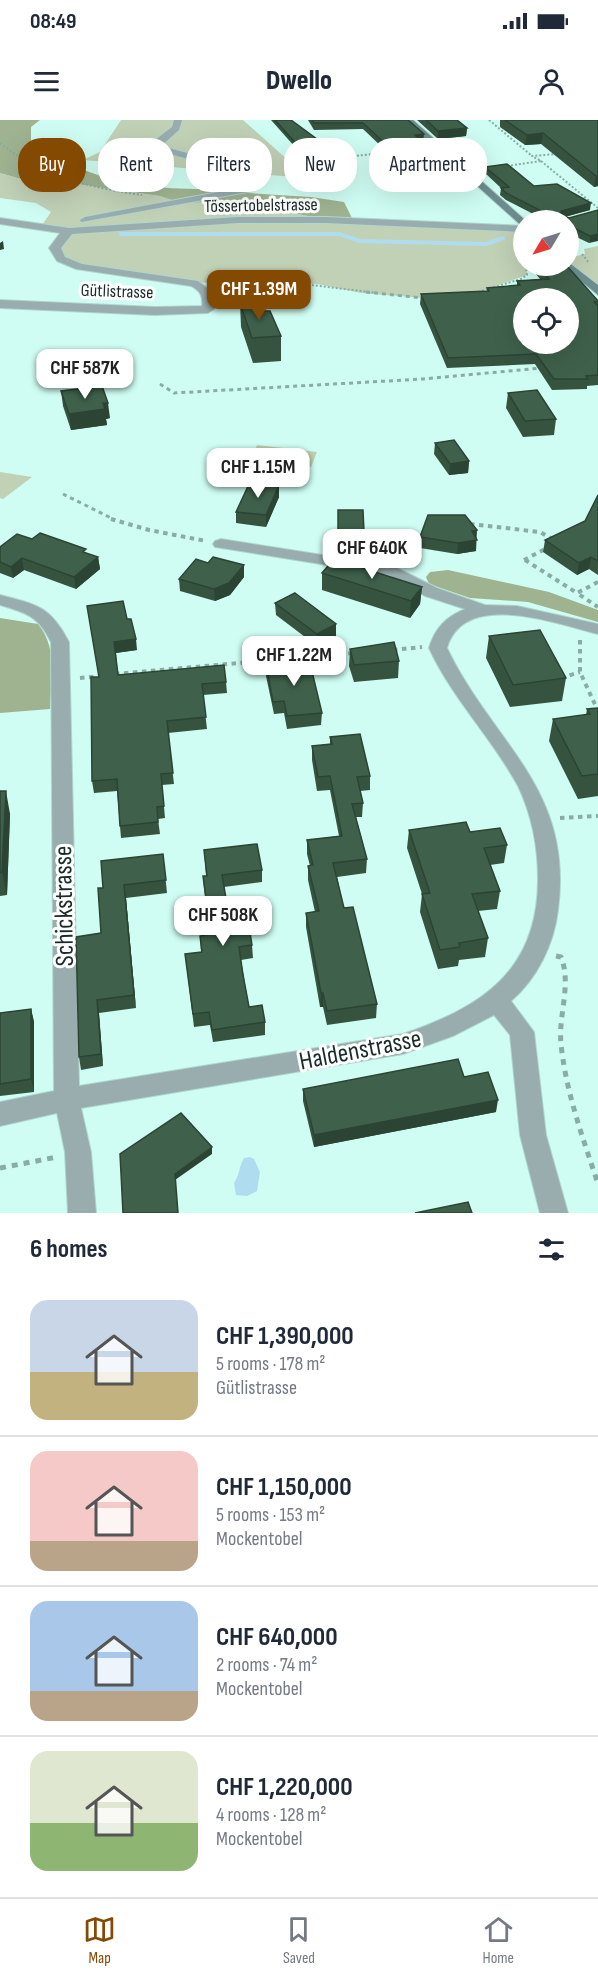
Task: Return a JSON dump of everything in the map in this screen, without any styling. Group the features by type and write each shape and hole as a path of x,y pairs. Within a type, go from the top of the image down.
{"street":[{"path":"39,228 249,189 255,178 240,170 158,148 155,144 176,128 178,120"},
{"path":"408,120 513,217"},
{"name":"Tössertobelstrasse","path":"0,221 69,231 238,220 326,220 513,227"},
{"name":"Gütlistrasse","path":"0,304 155,311 208,309 210,298 206,290 194,283 80,267 60,259 55,248 60,238 69,231"},
{"path":"579,275 598,291"},
{"path":"221,544 393,571 408,576 431,592 461,600 481,610"},
{"name":"Schickstrasse","path":"0,600 32,609 49,621 60,642 67,1100 78,1152 82,1213"},
{"name":"Haldenstrasse","path":"0,1114 67,1100 403,1044 451,1027 496,1000 516,981 532,956 546,914 550,872 542,825 529,790 507,752 447,669 438,648 445,629 461,617 481,610 538,613 589,630"},
{"path":"496,1000 522,1032 533,1135 554,1213"}],"path":[{"path":"489,120 598,208"},
{"path":"0,143 9,152 33,165 71,179 128,193 149,195"},
{"path":"532,156 563,153"},
{"path":"500,167 541,161"},
{"path":"476,293 526,276"},
{"path":"521,279 530,283"},
{"path":"194,283 270,281 317,284 361,293 425,298"},
{"path":"160,384 174,393 423,379 424,377 552,368"},
{"path":"63,494 89,511 116,523 221,544"},
{"path":"460,525 477,523 540,532 558,543 524,560 598,607"},
{"path":"576,593 598,582"},
{"path":"589,630 580,672 598,711"},
{"path":"388,650 424,647"},
{"path":"61,679 364,652"},
{"path":"551,679 580,672"},
{"path":"554,818 598,816"},
{"path":"553,956 561,957 567,968 560,1021 567,1081 598,1184"},
{"path":"0,1168 78,1152"}],"green space":[{"path":"0,120 40,120 31,127 31,138 18,138 18,178 0,173"},
{"path":"121,120 243,120 263,138 186,138 186,168 174,167 174,138 109,138"},
{"path":"272,146 284,157 284,176 272,175"},
{"path":"98,153 98,161 86,159"},
{"path":"86,170 98,175 98,187 86,185"},
{"path":"0,173 18,178 18,192 86,192 86,185 98,187 98,192 132,192 160,196 180,203 226,202 270,208 326,220 513,230 513,276 524,276 464,297 436,299 361,293 317,284 270,281 194,283 80,267 61,259 55,248 68,231 40,228 51,212 36,203 0,198"},
{"path":"174,188 186,189 186,192 248,192 311,197 344,202 354,222 326,220 270,208 226,202 180,203 160,196 132,192 174,192"},
{"path":"598,246 598,291 579,274 579,256 585,254 584,249"},
{"path":"257,445 317,452 311,467 251,460"},
{"path":"0,472 32,477 3,499 0,498"},
{"path":"448,570 549,592 598,610 598,622 528,602 470,598 429,584 426,577 430,572"},
{"path":"0,618 38,624 44,633 52,665 50,709 0,713"}],"water":[{"path":"244,1158 254,1159 260,1172 257,1191 247,1196 236,1195 234,1183 241,1164"}],"building":[{"path":"275,120 291,120 316,138 291,138"},
{"path":"312,120 408,120 424,134 415,135 418,138 379,138 363,123 314,123"},
{"path":"426,120 457,120 467,128 438,131"},
{"path":"505,120 598,120 598,176 543,133 527,135"},
{"path":"507,164 534,186 557,184 591,203 565,210 539,210 506,193 501,188 509,187 487,167"},
{"path":"598,210 598,234 590,236 579,230 579,215"},
{"path":"546,276 576,276 598,301 594,302 598,306 598,375 586,376 588,379 554,379 536,354 448,358 421,294 489,291 487,288 520,285 517,281 549,279"},
{"path":"258,301 263,311 270,311 281,336 252,338 240,303"},
{"path":"102,386 108,403 103,403 105,409 69,414 61,391"},
{"path":"537,390 556,419 525,421 508,393"},
{"path":"454,440 469,461 450,464 435,443"},
{"path":"250,482 279,485 266,515 236,512"},
{"path":"598,495 598,561 591,557 579,563 545,540 585,521"},
{"path":"338,510 363,510 364,532 338,531"},
{"path":"428,515 465,515 477,530 472,531 477,540 458,543 420,537"},
{"path":"40,533 86,549 83,552 98,557 74,577 22,558 11,567 0,562 0,547 17,534 32,539"},
{"path":"213,557 244,565 229,583 214,589 179,579 196,559 208,563"},
{"path":"334,559 422,587 411,601 322,573"},
{"path":"295,593 336,624 317,634 275,603"},
{"path":"123,601 127,619 131,619 136,639 114,642 118,675 224,665 226,682 202,684 206,717 167,721 173,773 161,774 164,806 157,807 158,822 120,826 117,779 92,781 91,677 99,677 87,606"},
{"path":"540,630 566,678 513,685 489,636"},
{"path":"394,642 399,661 354,665 350,649"},
{"path":"309,659 322,713 287,716 284,701 273,702 266,664"},
{"path":"598,708 598,774 582,776 553,719 590,714 587,709"},
{"path":"360,734 370,776 357,777 363,803 352,804 367,859 333,863 344,908 353,907 377,1004 327,1011 323,993 321,993 306,913 319,911 308,866 313,865 307,840 342,836 330,776 318,777 312,746 332,744 330,737"},
{"path":"0,791 6,791 2,872 0,873"},
{"path":"466,822 470,832 500,828 507,845 484,848 500,891 472,894 488,938 459,943 460,947 440,950 422,894 430,893 409,830"},
{"path":"257,844 262,870 222,875 231,928 249,926 252,945 239,947 243,975 249,1007 262,1005 265,1022 212,1030 209,1012 193,1014 185,954 202,952 200,936 211,934 203,876 207,876 204,850"},
{"path":"163,854 166,880 124,885 134,995 97,1000 101,1054 79,1057 76,937 101,933 98,888 103,888 101,861"},
{"path":"31,1009 31,1079 0,1084 0,1013"},
{"path":"458,1059 464,1077 488,1072 498,1100 314,1135 303,1089"},
{"path":"181,1113 212,1147 175,1174 178,1213 123,1213 120,1154"},
{"path":"468,1202 472,1213 415,1213"}],"waterway":[{"path":"121,234 339,234 360,241 486,244 503,238"}]}
